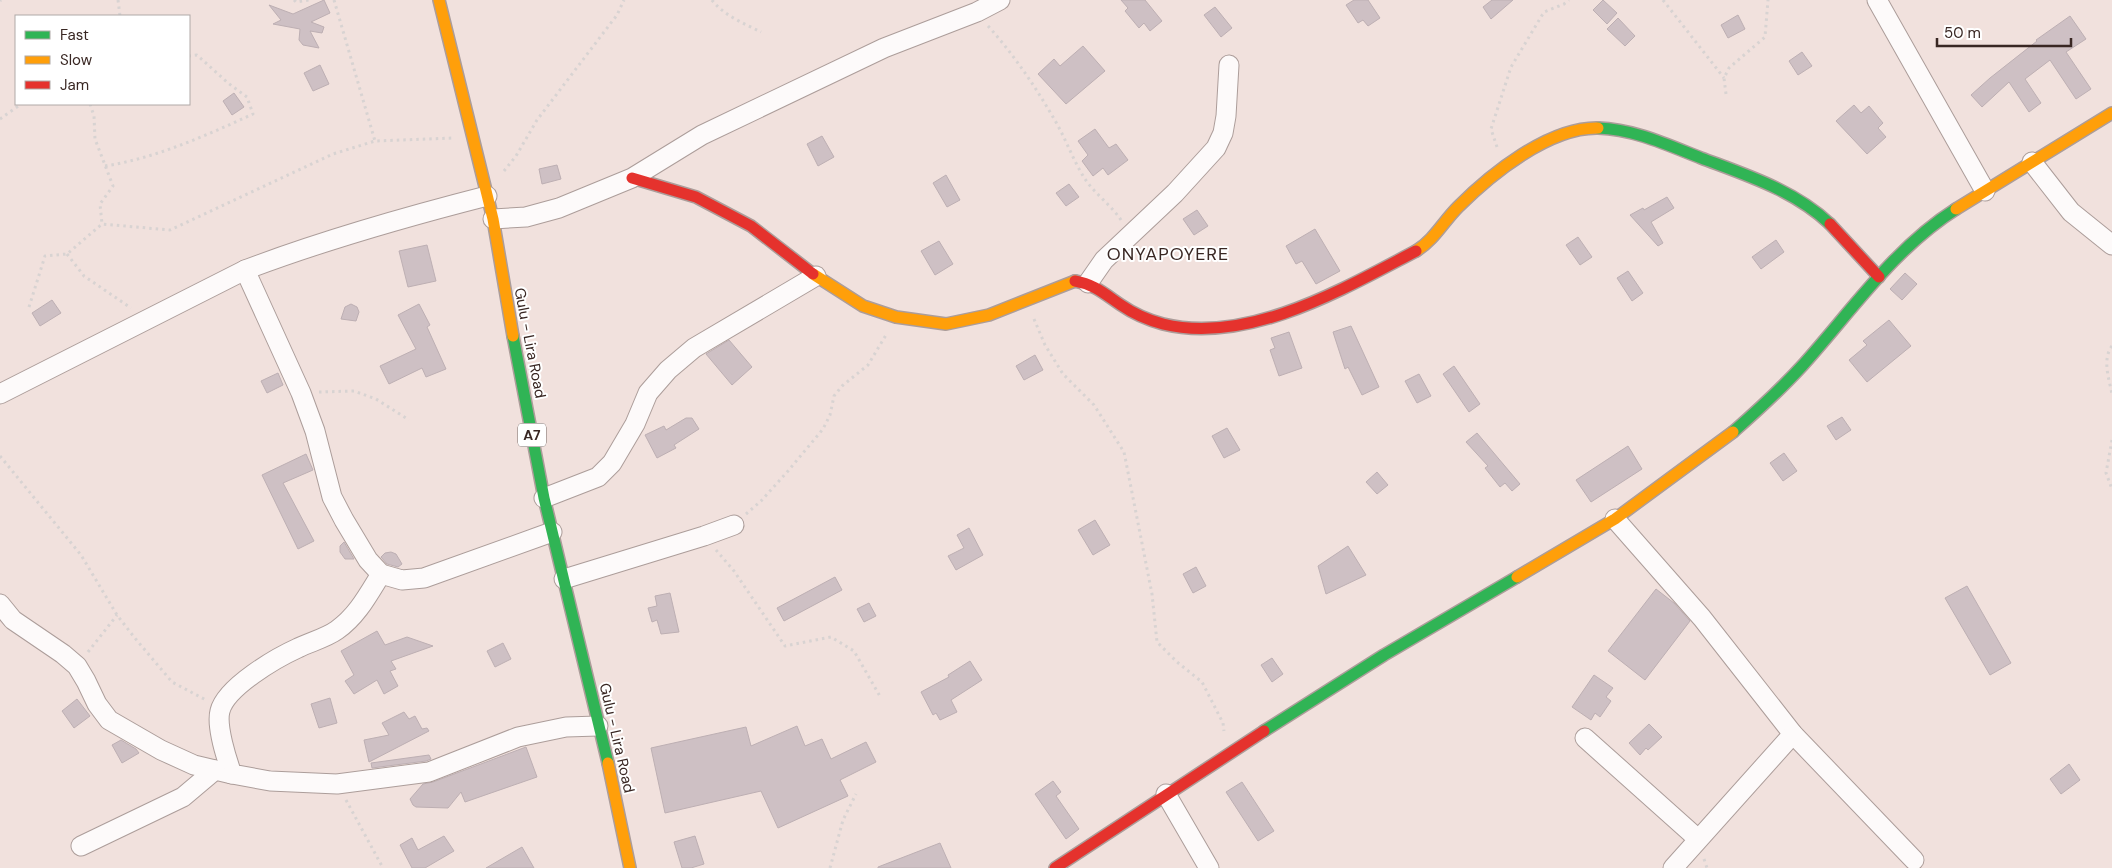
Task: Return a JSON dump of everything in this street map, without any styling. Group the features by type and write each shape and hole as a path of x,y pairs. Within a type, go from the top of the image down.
{"street":[{"name":"Gulu - Lira Road","path":"439,0 486,192 544,498 615,793 630,868"},
{"path":"492,220 526,217 559,208 632,178 702,136 971,6 1000,0"},
{"path":"1877,0 1985,192"},
{"path":"1088,283 1104,260 1175,193 1216,148 1224,133 1229,65"},
{"path":"1055,868 1228,754 1384,656 1614,519 1729,435 1770,400 1879,277 1922,234 2032,162 2112,113"},
{"path":"632,178 696,196 751,226 816,276 863,306 896,317 946,324 962,322 988,315 1075,281 1088,283 1128,309 1151,321 1196,329 1225,327 1256,321 1286,311 1345,287 1422,248 1461,204 1516,160 1565,131 1585,128 1626,131 1654,139 1742,171 1780,188 1810,207 1839,231 1879,277"},
{"path":"2032,162 2071,212 2112,244"},
{"path":"0,394 146,318 245,270 287,254 486,192"},
{"path":"245,270 301,393 315,431 332,498 368,560 381,574 402,580 424,578 552,532"},
{"path":"544,498 598,478 612,463 635,424 648,393 668,370 694,348 816,276"},
{"path":"1614,519 1702,618 1793,734 1914,860"},
{"path":"564,579 734,525"},
{"path":"224,772 219,713 224,702 242,683 269,664 296,649 335,632 356,613 381,574"},
{"path":"0,604 13,620 64,654 77,666 97,704 109,720 161,750 194,765 224,772 270,781 337,784 429,772 518,737 566,727 598,726"},
{"path":"1673,868 1793,734"},
{"path":"1585,738 1698,840"},
{"path":"81,846 183,797 224,772"},
{"path":"1166,794 1209,868"}],"path":[{"path":"118,0 120,15"},
{"path":"294,0 296,2 309,0"},
{"path":"334,0 375,141"},
{"path":"486,192 516,156 537,120 617,15 624,0"},
{"path":"712,0 724,11 761,32"},
{"path":"1516,160 1498,148 1491,129 1511,67 1544,12 1569,0"},
{"path":"1663,0 1724,78 1726,94"},
{"path":"1724,78 1729,68 1765,37 1768,0"},
{"path":"971,6 1004,43 1058,125 1086,180 1113,208 1131,236"},
{"path":"105,166 134,161 212,133 252,114 247,97 228,83 197,55 190,56"},
{"path":"0,119 21,105"},
{"path":"90,105 94,116 95,139 113,186 100,204 102,224"},
{"path":"29,307 45,256 67,254 102,224 170,230 333,154 375,141 472,138"},
{"path":"67,254 84,276 146,318"},
{"path":"1026,300 1045,344 1063,374 1094,405 1124,452 1152,594 1157,642 1177,662 1202,682 1223,723 1228,754"},
{"path":"734,525 761,501 823,429 830,415 834,396 842,386 868,365 896,317"},
{"path":"2112,346 2109,351 2106,367 2112,394"},
{"path":"301,393 354,391 376,399 409,420"},
{"path":"2112,440 2106,473 2112,489"},
{"path":"0,456 81,554 117,615 172,682 204,698 219,713"},
{"path":"704,536 734,571 785,646 832,638 854,651 881,698"},
{"path":"77,666 117,615"},
{"path":"337,784 383,868"},
{"path":"830,868 843,820 856,794"}],"building":[{"path":"324,0 330,13 311,22 324,27 322,33 310,31 319,48 303,45 299,40 300,29 273,24 281,20 269,5 293,14"},
{"path":"1121,0 1145,0 1162,21 1150,31 1144,23 1139,28 1125,11 1128,8"},
{"path":"1354,0 1368,0 1380,18 1368,26 1363,20 1358,23 1346,5"},
{"path":"1492,0 1513,0 1491,19 1483,7"},
{"path":"1603,0 1617,13 1607,24 1593,10"},
{"path":"1215,7 1232,28 1221,37 1204,15"},
{"path":"1738,15 1745,29 1728,38 1721,25"},
{"path":"2070,16 2086,39 2066,52 2091,89 2076,99 2050,60 2025,79 2041,103 2029,112 2009,82 1982,107 1971,95 2036,40"},
{"path":"1618,18 1635,36 1625,46 1607,29"},
{"path":"1083,46 1105,71 1066,104 1038,74 1054,59 1060,66"},
{"path":"1802,52 1812,66 1798,75 1789,61"},
{"path":"320,65 329,84 313,91 304,73"},
{"path":"234,93 244,107 232,115 223,101"},
{"path":"1854,105 1861,113 1869,106 1883,123 1878,128 1886,137 1867,154 1836,121"},
{"path":"1095,129 1109,148 1116,144 1128,160 1108,175 1103,168 1093,176 1082,161 1088,155 1078,141"},
{"path":"822,136 834,157 818,166 807,144"},
{"path":"557,165 561,179 542,184 539,169"},
{"path":"946,175 960,200 947,207 933,183"},
{"path":"1069,184 1079,197 1066,206 1056,193"},
{"path":"1667,197 1674,208 1651,222 1663,243 1658,246 1630,215 1643,208 1644,210"},
{"path":"1197,210 1208,226 1194,235 1183,219"},
{"path":"1315,229 1340,271 1316,284 1302,261 1296,264 1286,246"},
{"path":"1578,237 1592,257 1580,265 1566,245"},
{"path":"1776,240 1784,252 1761,269 1752,257"},
{"path":"939,241 953,264 935,275 921,251"},
{"path":"427,245 436,281 408,287 399,251"},
{"path":"1628,271 1643,293 1632,301 1617,278"},
{"path":"1905,273 1917,284 1902,300 1890,289"},
{"path":"52,300 61,313 40,326 32,313"},
{"path":"351,304 357,307 359,312 356,321 341,319 345,307"},
{"path":"419,304 430,325 427,327 446,369 426,377 422,368 389,384 380,366 416,349 398,315"},
{"path":"1889,320 1911,346 1867,382 1849,360 1867,345 1863,341"},
{"path":"1351,326 1379,387 1362,395 1348,367 1345,369 1333,332"},
{"path":"1289,332 1302,368 1279,376 1270,350 1275,348 1271,338"},
{"path":"729,340 752,367 732,385 706,354"},
{"path":"1035,355 1043,370 1024,380 1016,366"},
{"path":"1454,366 1480,404 1469,412 1443,374"},
{"path":"278,373 283,385 267,393 261,381"},
{"path":"1419,374 1431,396 1417,403 1405,381"},
{"path":"1842,417 1851,430 1836,440 1827,426"},
{"path":"686,418 692,418 699,429 674,445 676,448 657,458 645,435 664,426 666,430"},
{"path":"1227,428 1240,450 1224,458 1212,436"},
{"path":"1477,433 1520,484 1512,491 1505,483 1500,487 1485,468 1488,466 1466,442"},
{"path":"1628,446 1642,469 1591,502 1576,480"},
{"path":"1784,453 1797,471 1783,481 1770,463"},
{"path":"306,454 313,470 283,483 314,541 298,549 262,475"},
{"path":"1377,472 1388,485 1377,494 1366,482"},
{"path":"1095,520 1110,545 1093,555 1078,530"},
{"path":"969,528 983,555 956,570 948,556 964,548 957,535"},
{"path":"344,542 354,559 345,559 340,552 340,546"},
{"path":"1348,546 1366,575 1326,594 1318,566"},
{"path":"391,552 396,554 402,564 398,567 387,564 381,557 385,553"},
{"path":"1196,567 1206,586 1193,593 1183,574"},
{"path":"835,577 842,590 784,621 777,608"},
{"path":"1967,586 2011,663 1990,675 1945,598"},
{"path":"1656,589 1674,603 1690,621 1645,680 1608,651"},
{"path":"670,593 679,632 661,634 657,620 652,622 648,608 657,606 655,596"},
{"path":"869,603 876,616 864,622 857,609"},
{"path":"377,631 385,645 407,637 433,646 391,661 396,669 390,671 398,686 384,694 377,680 354,694 345,681 354,675 341,651"},
{"path":"503,643 511,659 495,667 487,651"},
{"path":"1272,658 1283,674 1272,682 1261,665"},
{"path":"970,661 982,680 951,700 957,712 940,720 936,713 933,715 921,692 949,677 948,675"},
{"path":"1594,675 1613,688 1606,697 1611,701 1600,717 1595,713 1591,720 1572,707"},
{"path":"330,698 337,723 319,728 311,704"},
{"path":"77,699 90,716 74,728 62,711"},
{"path":"404,712 409,719 415,716 422,729 427,728 429,731 369,762 364,740 389,735 382,723"},
{"path":"1649,724 1662,737 1648,750 1646,748 1640,755 1629,743"},
{"path":"797,726 805,746 822,739 831,759 866,742 876,762 840,780 848,796 778,828 761,791 665,813 651,748 746,727 751,746"},
{"path":"121,740 139,753 122,763 112,745"},
{"path":"526,747 537,777 465,802 461,792 448,808 416,807 410,799 423,784"},
{"path":"429,755 431,759 426,761 372,768 371,763"},
{"path":"2069,764 2080,780 2061,794 2050,779"},
{"path":"1053,781 1061,792 1056,796 1079,829 1066,839 1035,794"},
{"path":"1242,782 1274,831 1258,841 1226,792"},
{"path":"444,836 454,851 425,868 412,868 400,845 412,838 418,850"},
{"path":"695,836 704,864 691,868 682,868 674,842"},
{"path":"940,843 951,868 878,868 878,867"},
{"path":"522,847 534,868 486,868"}],"traffic: fast":[{"path":"1598,128 1625,131 1651,138 1752,177 1801,202 1830,224"},
{"path":"1733,432 1794,375 1893,262 1934,225 1956,209"},
{"path":"513,336 544,498 608,763"},
{"path":"1264,731 1384,655 1517,577"}],"traffic: slow":[{"path":"439,0 493,219 513,336"},
{"path":"1956,209 2112,113"},
{"path":"1416,251 1428,242 1471,194 1504,167 1541,144 1560,135 1598,128"},
{"path":"813,274 863,306 896,317 946,324 989,315 1075,281"},
{"path":"1517,577 1615,519 1733,432"},
{"path":"608,763 630,868"}],"traffic: jam":[{"path":"632,178 696,197 751,226 813,274"},
{"path":"1830,224 1879,277"},
{"path":"1075,281 1094,287 1131,311 1163,324 1195,328 1228,327 1294,310 1358,281 1416,251"},
{"path":"1055,868 1264,731"}],"district":[{"name":"ONYAPOYERE","path":"1168,254"}]}
